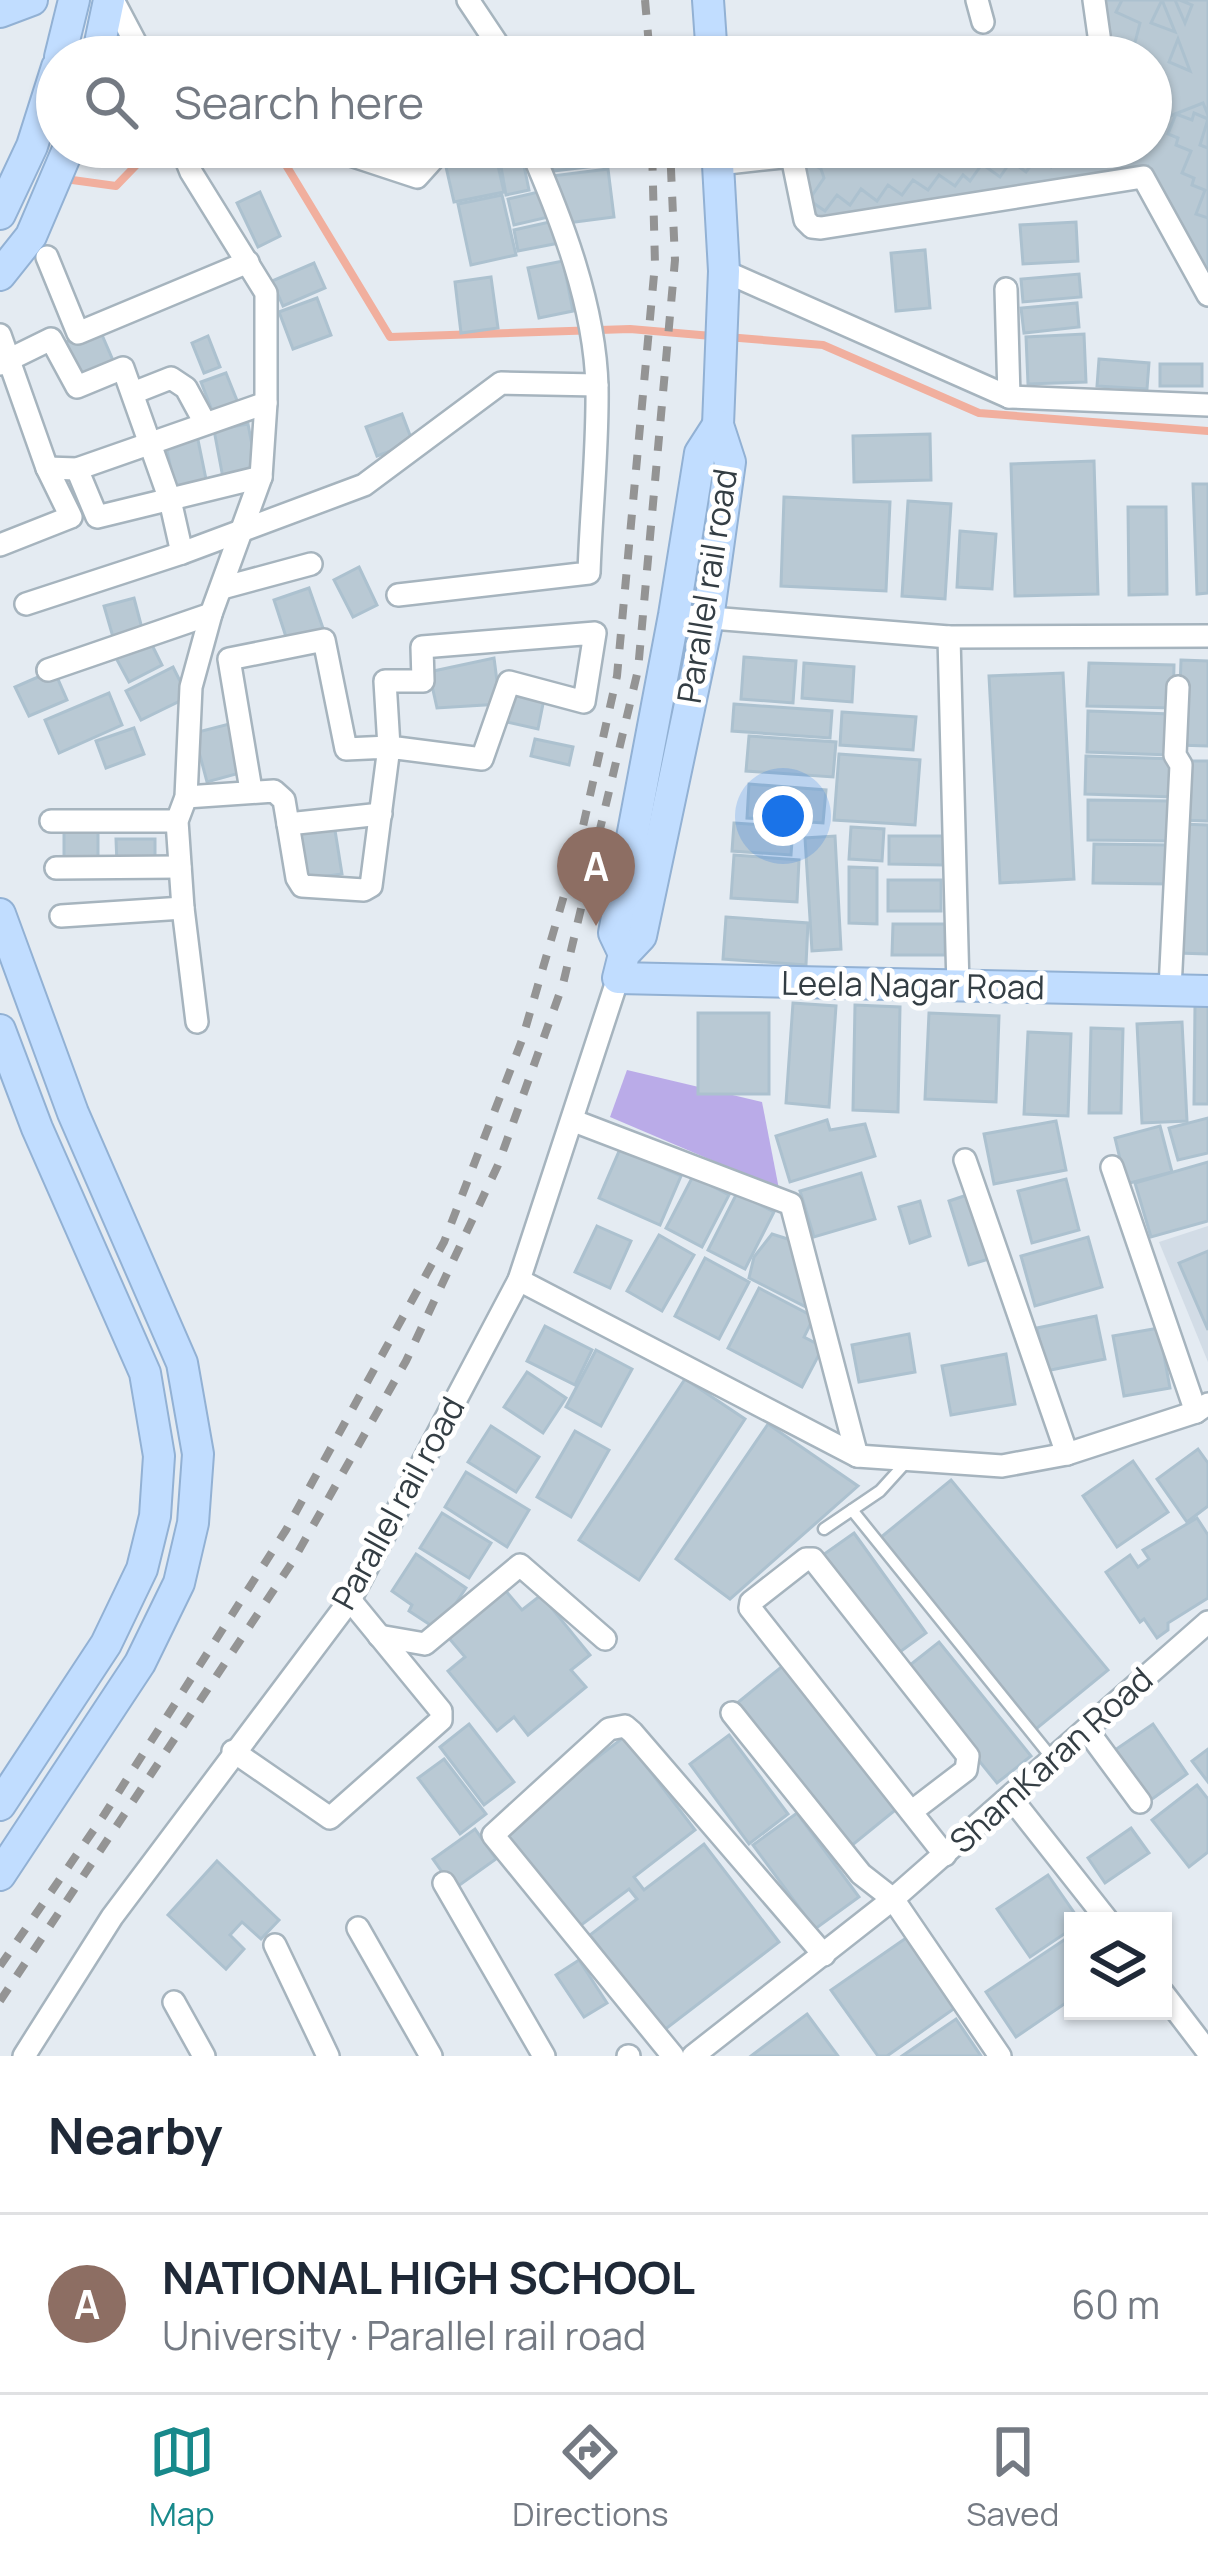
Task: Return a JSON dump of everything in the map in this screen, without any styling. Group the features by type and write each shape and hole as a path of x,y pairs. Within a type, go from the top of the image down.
{"street":[{"path":"0,12 32,0"},
{"path":"65,36 74,0"},
{"path":"102,36 111,0"},
{"path":"111,0 131,36"},
{"path":"468,0 492,36"},
{"path":"708,0 711,36"},
{"path":"1094,0 1099,36"},
{"path":"0,214 36,133"},
{"path":"0,275 31,236 60,168"},
{"path":"190,168 266,293 262,477 211,614 191,687 186,797 177,821 197,1022"},
{"path":"389,168 416,177 425,168"},
{"path":"398,595 589,573 597,385 593,352 586,309 539,168"},
{"name":"Parallel rail road","path":"24,2056 112,1917 350,1600 519,1280 621,966 640,937 707,620 730,461 718,425 724,271 719,168"},
{"path":"794,168 805,220 821,228 1143,177 1208,295"},
{"path":"47,257 78,334 248,262"},
{"path":"724,271 1009,397 1208,405"},
{"path":"1006,289 1009,397"},
{"path":"0,335 4,363 71,517 0,545"},
{"path":"4,363 51,338 77,387 123,368 170,500 182,553"},
{"path":"133,393 170,379 186,388 205,423"},
{"path":"26,604 182,553 364,485 501,383 597,385"},
{"path":"47,468 77,470 266,403"},
{"name":"Parallel rail road","path":"621,966 614,933 700,453 718,425"},
{"path":"77,470 97,517 262,477"},
{"path":"222,588 311,564"},
{"path":"48,670 211,614"},
{"path":"674,615 949,638 1208,636"},
{"path":"186,797 251,790 279,793 302,886 364,890 374,880 389,748 385,681 423,681 422,646 595,633 584,702 508,682 482,759 389,748 346,748 324,640 229,659 251,790"},
{"path":"949,638 958,987"},
{"path":"1170,989 1181,765 1175,755 1178,687"},
{"path":"288,824 381,814"},
{"path":"51,821 177,821"},
{"path":"56,868 180,867"},
{"path":"61,916 183,908"},
{"path":"0,914 73,1113 182,1363 198,1454 193,1522 179,1582 140,1664 0,1875"},
{"name":"Leela Nagar Road","path":"621,966 958,987 1208,991"},
{"path":"0,1030 145,1373 159,1456 155,1516 142,1569 106,1644 0,1805"},
{"path":"574,1121 791,1204 857,1456"},
{"path":"965,1160 1067,1454"},
{"path":"519,1280 857,1456 1002,1466 1067,1454 1202,1408 1112,1167"},
{"path":"118,1313 153,1296"},
{"path":"911,1812 966,1770 968,1756 813,1559 806,1559 751,1602 751,1608 944,1855"},
{"path":"380,1636 425,1644 520,1565 605,1639"},
{"path":"233,1751 325,1817 335,1816 442,1716 350,1600"},
{"name":"ShamKaran Road","path":"693,2056 893,1899 1208,1622"},
{"path":"732,1713 861,1874 893,1899 1000,2056"},
{"path":"673,2056 493,1835 609,1729 625,1726 632,1732 824,1955"},
{"path":"1087,1730 1140,1802"},
{"path":"1011,1798 1101,1912"},
{"path":"444,1882 544,2056"},
{"path":"358,1928 431,2056"},
{"path":"274,1945 328,2056"},
{"path":"174,2002 204,2056"},
{"path":"1172,2005 1208,2052"}],"lane":[{"path":"824,1529 880,1491 909,1460"},
{"path":"852,1510 1054,1761"}],"shaded area":[{"path":"627,1070 762,1102 779,1189 610,1117"},
{"path":"1208,1226 1208,1362 1159,1242"}],"building":[{"path":"1102,0 1208,0 1208,272 1149,168 1172,168 1172,36 1110,36"},
{"path":"1122,0 1162,0 1175,0 1185,23 1192,5 1180,0 1208,0 1208,115 1203,103 1172,115 1172,63 1190,71 1178,39 1172,54 1172,36 1137,36 1140,23 1116,12","holes":["1162,0 1175,32 1151,23"]},
{"path":"1194,113 1208,119 1200,145 1208,148 1208,218 1196,214 1205,190 1192,185 1194,178 1182,173 1191,151 1176,145 1178,138 1172,136 1176,114 1192,120"},
{"path":"446,168 499,168 504,192 454,202"},
{"path":"501,168 524,168 529,190 506,195"},
{"path":"803,168 1137,168 815,226"},
{"path":"979,168 970,181 963,175 955,186 939,175 928,190 913,180 902,195 888,185 877,201 861,189 850,205 837,195 825,211 809,200 824,178 821,169"},
{"path":"608,169 614,217 559,224 552,176"},
{"path":"547,190 553,216 514,225 508,199"},
{"path":"260,192 280,236 258,247 237,203"},
{"path":"502,195 516,255 471,265 458,204"},
{"path":"554,221 559,243 518,251 514,230"},
{"path":"1076,222 1078,261 1023,264 1020,225"},
{"path":"925,250 930,308 896,311 891,253"},
{"path":"563,261 573,311 539,318 528,268"},
{"path":"314,263 325,288 283,306 272,281"},
{"path":"1079,274 1081,297 1023,302 1021,279"},
{"path":"491,277 498,328 461,333 455,282"},
{"path":"317,298 331,335 293,349 279,312"},
{"path":"1077,303 1079,327 1024,333 1021,308"},
{"path":"99,328 115,365 82,379 66,342"},
{"path":"1084,334 1086,382 1028,384 1026,337"},
{"path":"208,336 220,367 204,373 192,343"},
{"path":"1099,359 1149,363 1147,389 1097,386"},
{"path":"1160,364 1202,364 1202,386 1160,386"},
{"path":"226,373 238,403 213,413 201,382"},
{"path":"402,414 413,443 377,456 366,427"},
{"path":"248,424 257,471 223,478 214,430"},
{"path":"930,434 931,480 854,482 853,436"},
{"path":"197,435 207,484 176,491 165,442"},
{"path":"1094,461 1098,594 1015,596 1011,464"},
{"path":"1193,484 1208,484 1208,593 1197,594"},
{"path":"784,497 890,502 886,591 781,586"},
{"path":"908,501 951,504 945,599 902,596"},
{"path":"1128,507 1166,507 1167,594 1129,595"},
{"path":"960,531 996,534 992,589 957,587"},
{"path":"359,567 377,605 353,617 334,580"},
{"path":"309,588 324,631 288,643 274,600"},
{"path":"134,598 144,636 115,644 104,606"},
{"path":"150,641 162,665 129,682 116,658"},
{"path":"744,657 796,661 793,703 741,699"},
{"path":"494,658 500,704 437,708 429,672"},
{"path":"1181,660 1208,661 1208,746 1178,745"},
{"path":"804,663 854,667 852,702 802,698"},
{"path":"1089,663 1174,665 1173,708 1087,706"},
{"path":"173,667 188,697 141,720 126,691"},
{"path":"54,670 67,700 29,716 15,687"},
{"path":"1063,673 1074,879 1000,883 989,676"},
{"path":"514,688 545,694 538,729 507,722"},
{"path":"109,693 122,725 59,753 45,720"},
{"path":"734,704 832,711 830,738 732,731"},
{"path":"1088,711 1171,714 1170,755 1087,752"},
{"path":"842,712 916,717 913,750 840,745"},
{"path":"233,723 247,771 207,782 194,733"},
{"path":"134,728 144,754 106,768 96,741"},
{"path":"749,736 836,742 833,777 746,771"},
{"path":"535,739 573,747 569,765 531,756"},
{"path":"839,754 920,760 915,825 834,820"},
{"path":"1086,756 1175,759 1173,797 1085,794"},
{"path":"1183,761 1208,761 1208,821 1181,820"},
{"path":"749,784 826,790 823,823 747,818"},
{"path":"1088,800 1172,801 1172,841 1088,840"},
{"path":"734,823 793,827 791,855 732,851"},
{"path":"334,824 342,874 307,879 299,829"},
{"path":"1180,824 1208,825 1208,954 1177,953"},
{"path":"851,827 884,829 882,861 849,859"},
{"path":"64,831 98,832 98,861 64,861"},
{"path":"835,836 841,949 812,951 805,838"},
{"path":"889,836 943,836 943,865 889,864"},
{"path":"116,839 155,839 155,863 117,864"},
{"path":"1094,844 1169,845 1169,884 1093,883"},
{"path":"734,855 799,860 797,902 731,898"},
{"path":"849,867 877,868 877,924 849,923"},
{"path":"888,880 941,880 941,911 888,911"},
{"path":"726,917 808,923 806,965 723,959"},
{"path":"893,924 945,924 945,955 892,955"},
{"path":"793,1003 836,1006 829,1107 786,1103"},
{"path":"1195,1004 1208,1004 1208,1104 1194,1104"},
{"path":"855,1005 900,1007 898,1112 853,1110"},
{"path":"698,1013 769,1013 769,1094 698,1094"},
{"path":"929,1013 999,1016 996,1102 925,1099"},
{"path":"1182,1022 1187,1121 1142,1123 1137,1024"},
{"path":"1091,1028 1123,1029 1121,1113 1089,1113"},
{"path":"1028,1032 1071,1034 1068,1116 1024,1114"},
{"path":"1208,1118 1208,1153 1178,1160 1169,1128"},
{"path":"827,1120 830,1130 865,1124 875,1156 790,1182 776,1136"},
{"path":"1056,1121 1066,1170 994,1184 984,1134"},
{"path":"1160,1126 1172,1172 1126,1184 1115,1138"},
{"path":"620,1149 681,1176 660,1225 599,1198"},
{"path":"1208,1162 1208,1221 1151,1237 1135,1183"},
{"path":"861,1173 875,1219 814,1237 800,1191"},
{"path":"693,1176 729,1195 702,1247 666,1228"},
{"path":"1066,1179 1079,1230 1032,1243 1018,1191"},
{"path":"737,1193 774,1212 745,1269 708,1250"},
{"path":"970,1194 989,1259 969,1265 949,1201"},
{"path":"920,1201 930,1236 910,1243 899,1207"},
{"path":"597,1226 631,1241 610,1288 575,1272"},
{"path":"772,1234 791,1240 810,1309 749,1278 754,1257"},
{"path":"659,1235 694,1255 662,1311 627,1291"},
{"path":"1088,1237 1102,1287 1035,1306 1021,1256"},
{"path":"1208,1251 1208,1330 1179,1263"},
{"path":"705,1258 749,1282 719,1339 675,1316"},
{"path":"759,1288 814,1317 804,1337 823,1347 802,1387 728,1348"},
{"path":"1096,1316 1105,1359 1046,1371 1037,1328"},
{"path":"545,1326 592,1350 575,1385 527,1361"},
{"path":"1159,1328 1170,1388 1124,1396 1113,1336"},
{"path":"909,1334 915,1372 859,1382 852,1345"},
{"path":"596,1350 632,1369 601,1426 566,1407"},
{"path":"1006,1354 1015,1404 951,1415 942,1366"},
{"path":"527,1372 566,1398 543,1433 504,1407"},
{"path":"685,1379 745,1419 639,1580 579,1540"},
{"path":"768,1424 858,1486 730,1599 676,1559"},
{"path":"491,1426 539,1457 516,1492 468,1462"},
{"path":"575,1431 609,1450 571,1517 537,1497"},
{"path":"1198,1449 1208,1463 1208,1506 1187,1522 1157,1479"},
{"path":"1133,1461 1168,1512 1117,1547 1083,1496"},
{"path":"466,1472 529,1510 507,1547 445,1507"},
{"path":"951,1480 1108,1670 1036,1729 880,1538"},
{"path":"442,1513 491,1543 469,1578 420,1548"},
{"path":"1197,1518 1208,1535 1208,1598 1168,1623 1168,1630 1157,1638 1144,1619 1140,1622 1106,1572 1130,1555 1138,1567 1149,1559 1143,1550"},
{"path":"854,1533 926,1633 893,1657 820,1557"},
{"path":"416,1554 466,1588 438,1630 409,1611 412,1605 392,1591"},
{"path":"505,1590 522,1610 541,1595 590,1655 571,1670 586,1687 528,1735 514,1717 497,1731 448,1671 465,1657 448,1637"},
{"path":"939,1642 1031,1756 997,1783 905,1669"},
{"path":"785,1664 899,1807 850,1847 736,1704"},
{"path":"469,1724 514,1782 484,1805 440,1747"},
{"path":"1153,1724 1187,1774 1148,1802 1112,1752"},
{"path":"729,1735 788,1814 749,1844 690,1764"},
{"path":"624,1737 695,1830 634,1877 644,1890 704,1844 779,1942 663,2031 590,1935 637,1899 629,1889 576,1929 501,1831"},
{"path":"1208,1749 1208,1782 1192,1761"},
{"path":"444,1759 486,1814 460,1834 418,1778"},
{"path":"1197,1785 1208,1799 1208,1852 1189,1867 1152,1820"},
{"path":"797,1813 859,1897 815,1929 753,1845"},
{"path":"1131,1828 1149,1853 1105,1883 1088,1858"},
{"path":"475,1829 496,1859 454,1889 433,1859"},
{"path":"217,1861 279,1920 261,1939 242,1922 230,1935 244,1949 226,1969 168,1915"},
{"path":"1048,1875 1074,1912 1064,1912 1064,1934 1030,1957 997,1909"},
{"path":"906,1938 955,2008 887,2056 878,2056 831,1990"},
{"path":"1064,1940 1064,2004 1016,2037 986,1992"},
{"path":"579,1960 607,2003 584,2017 556,1975"},
{"path":"807,2014 838,2056 751,2056"},
{"path":"956,2019 981,2056 902,2056"}],"waterway":[{"path":"65,179 116,186 133,168"},
{"path":"288,168 390,337 630,329 712,336"},
{"path":"727,337 823,345 979,413 1208,431"}],"railway":[{"path":"645,0 648,36"},
{"path":"0,1966 104,1815 286,1530 444,1242 522,1040 579,844 617,676 655,264 653,168"},
{"path":"0,2001 293,1561 406,1361 498,1165 563,984 638,670 675,260 671,168"}],"place":[{"name":"NATIONAL HIGH SCHOOL","path":"596,926"}]}
